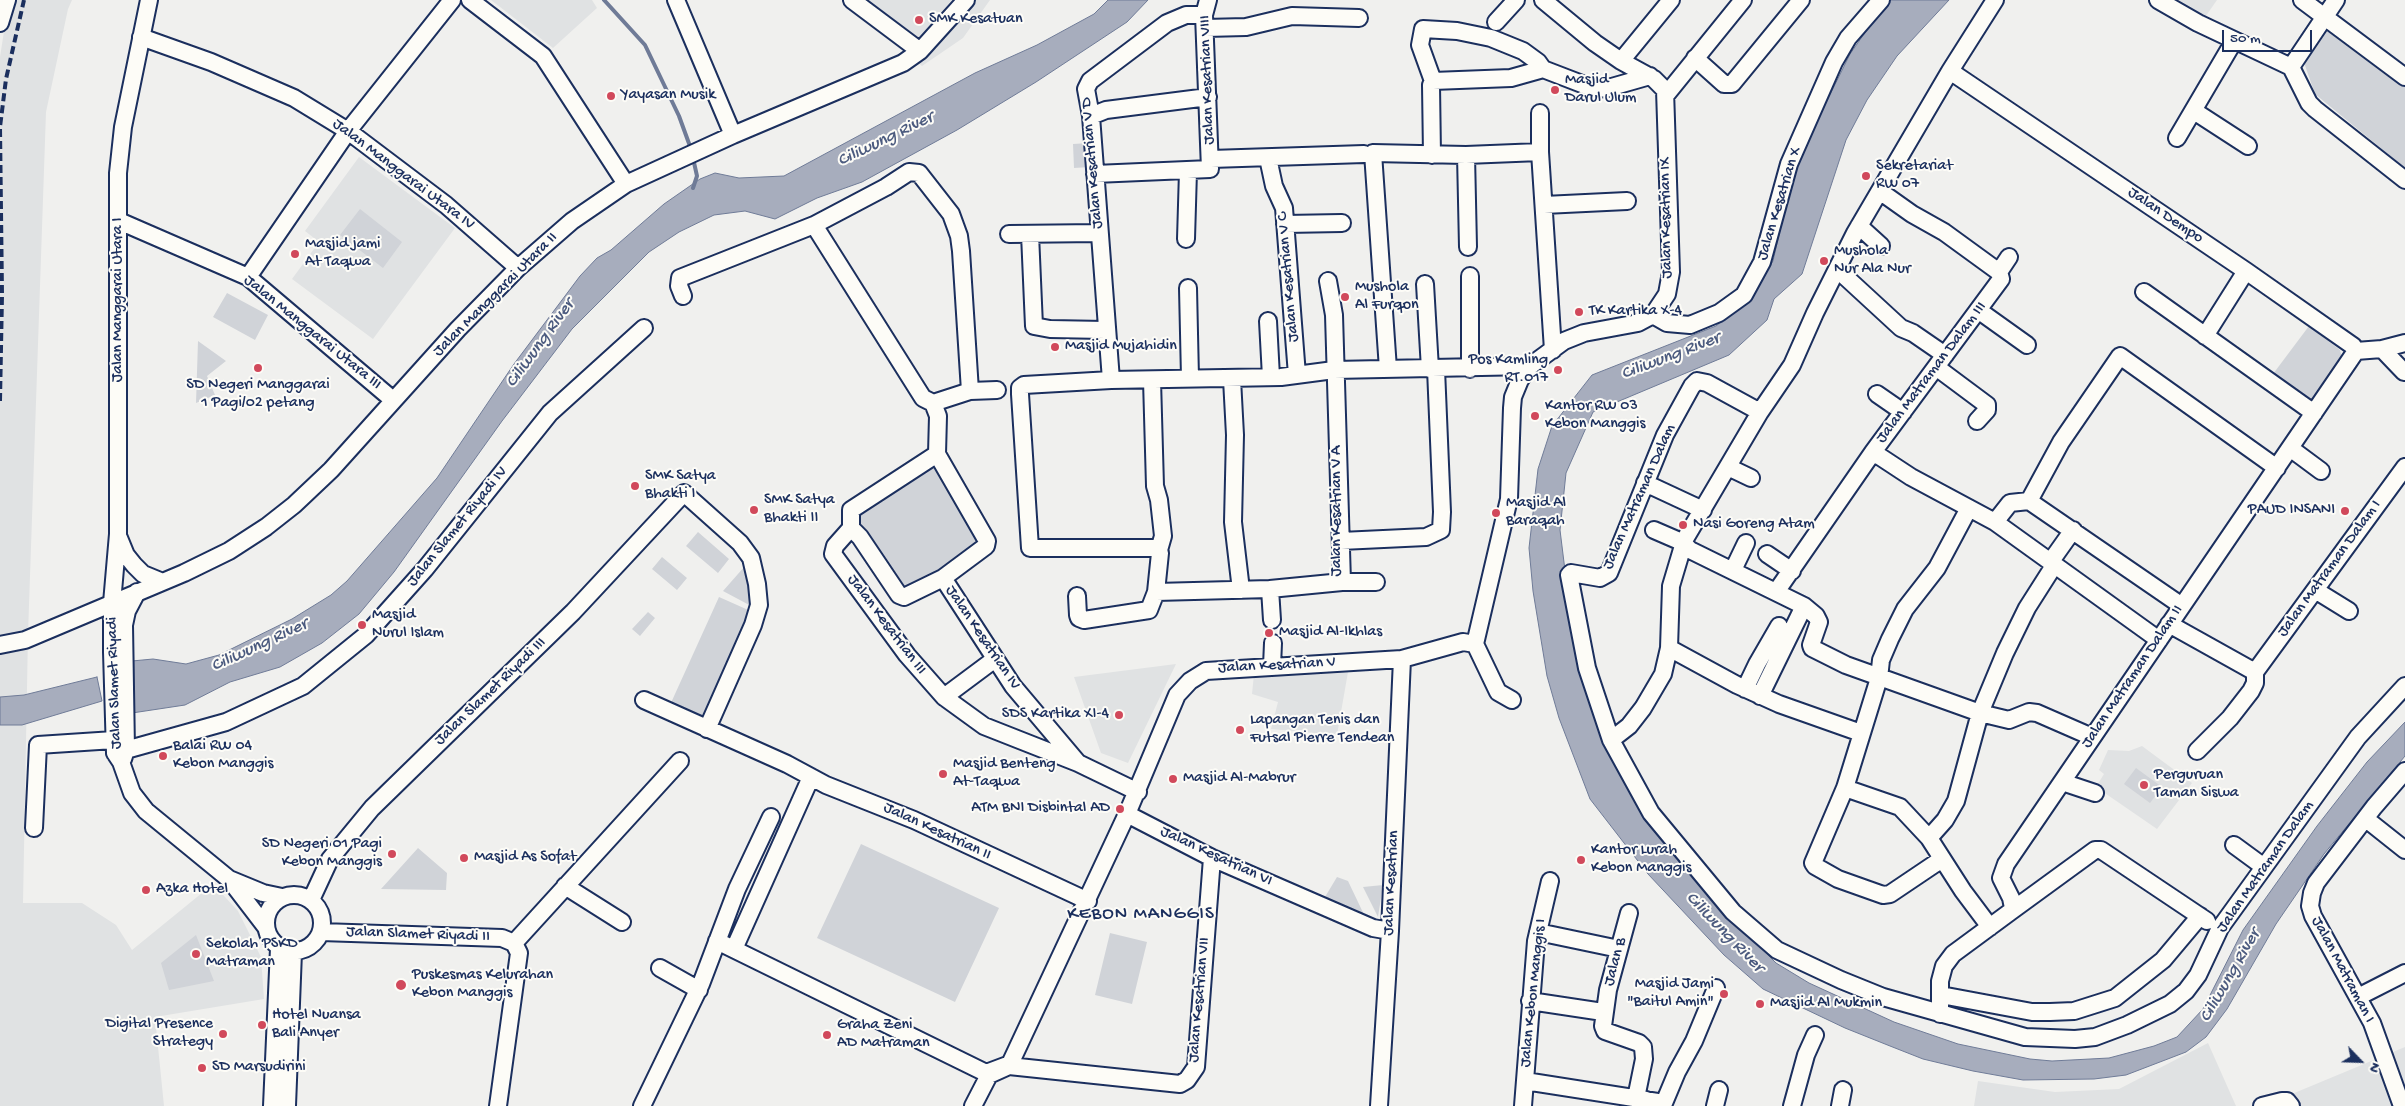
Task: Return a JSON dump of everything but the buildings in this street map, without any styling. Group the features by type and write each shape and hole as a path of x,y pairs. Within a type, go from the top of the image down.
{"street":[{"path":"0,23 7,0"},
{"name":"Jalan Manggarai Utara I","path":"112,603 118,534 118,173 123,127 149,0"},
{"path":"248,277 348,131 452,0"},
{"path":"470,0 543,56 626,184"},
{"path":"676,0 733,134"},
{"path":"852,0 920,51"},
{"name":"Jalan Manggarai Utara II","path":"0,645 25,640 160,581 184,573 229,551 273,522 331,470 393,400 518,268 572,221 626,184 733,134 904,63 920,51 966,0"},
{"path":"1496,22 1516,0"},
{"path":"1543,0 1595,43 1621,61 1650,76 1662,87 1666,95 1743,0"},
{"path":"1621,61 1671,0"},
{"path":"1695,58 1724,84 1732,84 1801,0"},
{"name":"Jalan Kesatrian X","path":"1653,315 1668,323 1690,325 1719,313 1744,294 1762,262 1789,164 1834,62 1848,38 1881,0"},
{"path":"1611,740 1629,726 1643,708 1663,674 1669,648 1671,586 1684,544 1760,412 1792,365 1815,313 1859,226 1881,192 1950,70 1995,0"},
{"path":"2158,0 2234,41 2291,67 2309,103 2315,109 2405,180"},
{"path":"2302,0 2326,16 2405,77"},
{"path":"2291,67 2336,0"},
{"name":"Jalan Kesatrian V D","path":"1111,380 1105,330 1091,116 1085,92 1090,81 1167,23 1186,16 1206,14 1246,27 1292,16 1359,18"},
{"name":"Jalan Kesatrian VIII","path":"1095,174 1210,169 1206,14"},
{"path":"1433,81 1420,45 1423,29 1456,31 1491,38 1523,51 1538,62 1543,69 1595,89 1608,88 1650,76"},
{"name":"Jalan Manggarai Utara IV","path":"140,37 211,62 294,98 348,131 446,205 518,268"},
{"path":"2176,138 2194,111 2234,41"},
{"path":"1433,81 1511,78 1543,69"},
{"name":"Jalan Dempo","path":"1950,70 2246,271 2353,346 2356,351"},
{"path":"1432,155 1430,85 1433,81"},
{"name":"Jalan Kesatrian IX","path":"1653,315 1667,294 1671,272 1665,129 1666,95"},
{"path":"1091,116 1106,110 1208,97"},
{"path":"2194,111 2248,146"},
{"path":"1540,113 1540,152 1552,350"},
{"path":"1388,369 1373,153 1466,155 1540,152"},
{"path":"1268,158 1364,154"},
{"path":"1466,155 1468,247"},
{"name":"Jalan Kesatrian VIII","path":"1211,159 1268,158"},
{"name":"Jalan Kesatrian V C","path":"1268,158 1274,186 1284,208 1297,375"},
{"path":"1186,239 1188,171"},
{"path":"683,296 679,286 680,278 814,225 886,187 909,172 919,174 951,214 959,236 970,391"},
{"path":"1881,192 1912,214 1949,226 1999,272 2010,257"},
{"path":"1544,205 1628,201"},
{"name":"Jalan Manggarai Utara III","path":"119,221 248,277 393,400"},
{"path":"1285,224 1342,223"},
{"path":"814,225 923,398 933,403 938,416 937,454"},
{"path":"1859,226 1881,246"},
{"path":"1009,234 1099,233"},
{"path":"1030,234 1034,326 1058,329 1105,330"},
{"path":"1838,270 1902,328 1913,333 1987,405 1987,410 1977,421"},
{"path":"2204,336 2246,271"},
{"name":"Jalan Matraman Dalam III","path":"1776,592 1873,452 2001,279 1999,272"},
{"path":"1470,276 1470,369"},
{"name":"Jalan Kesatrian V A","path":"1156,592 1270,589 1342,582 1334,370 1334,315 1328,281"},
{"path":"1341,541 1426,537 1441,530 1442,512 1433,369 1425,284"},
{"path":"1188,288 1190,378"},
{"path":"2144,292 2314,413"},
{"path":"1978,310 2027,345"},
{"path":"1512,700 1498,692 1474,644 1509,499 1514,397 1520,380 1530,366 1574,336 1638,323 1653,315"},
{"path":"1268,321 1271,377"},
{"name":"Jalan Slamet Riyadi IV","path":"34,828 38,744 119,751 226,722 282,698 310,681 366,634 425,569 550,412 644,328"},
{"path":"2356,351 2382,349 2405,343"},
{"path":"2382,349 2405,375"},
{"name":"Jalan Matraman Dalam II","path":"2010,912 2012,903 2003,885 2002,873 2092,737 2356,351"},
{"path":"2029,501 2061,442 2120,356 2276,468"},
{"path":"1159,550 1153,548 1030,548 1020,388 1024,385 1111,380 1271,377 1334,370 1470,369 1530,366"},
{"path":"1232,379 1235,435 1234,522 1241,590"},
{"path":"1077,596 1078,615 1084,620 1150,610 1156,592 1160,564 1159,550 1163,536 1159,500 1155,486 1152,380"},
{"name":"Jalan Matraman Dalam","path":"1760,412 1707,383 1697,381 1692,386 1665,434 1609,572 1600,578 1572,573 1569,575 1587,668 1611,740 1651,813 1733,912 1777,950 1874,994 2025,1037 2075,1039 2095,1037 2147,1016 2170,1004 2186,991 2198,975 2220,928 2358,737 2405,686"},
{"path":"933,403 970,391 997,390"},
{"path":"1877,394 1902,412"},
{"path":"2290,448 2321,471"},
{"path":"1873,452 1912,477 1995,522 2159,640"},
{"name":"Jalan Kesatrian III","path":"937,454 851,510 851,528 835,546 833,554 907,655 944,697 984,726 1078,763"},
{"name":"Jalan Kesatrian IV","path":"937,454 987,541 986,546 943,578 1013,686 1078,763"},
{"path":"1728,467 1751,478"},
{"name":"Jalan Matraman Dalam I","path":"2197,751 2230,718 2251,691 2255,682 2255,672 2405,467"},
{"path":"1645,483 1703,510"},
{"name":"Jalan Slamet Riyadi III","path":"311,900 330,859 372,808 573,612 684,493 740,542 751,558 757,584 759,605 753,625 707,729"},
{"path":"1995,522 2010,503 2029,501 2182,606"},
{"path":"1942,859 1890,894 1883,895 1838,879 1814,866 1813,863 1845,788 1879,678 1881,660 1905,608 1937,568 1969,508"},
{"path":"851,528 899,595 904,597 943,578"},
{"path":"1654,530 1684,544 1690,550 1804,606 1820,622 1811,645 1812,648 1879,678 1980,713 2009,720 2029,712 2037,713 2092,737"},
{"path":"1929,838 1945,820 1956,801 1980,713 2014,634 2053,562 2073,530"},
{"path":"118,534 126,555 134,565 143,574 160,581"},
{"path":"1733,570 1746,543"},
{"path":"1767,554 1792,571"},
{"path":"1342,582 1376,582"},
{"path":"1270,589 1272,620"},
{"path":"2315,590 2349,611"},
{"name":"Jalan Slamet Riyadi","path":"118,652 127,611 137,592"},
{"name":"Jalan Slamet Riyadi","path":"112,603 118,652 119,751 132,794 146,811 229,879 266,926"},
{"path":"1760,696 1804,606"},
{"path":"2170,624 2255,672"},
{"path":"1745,689 1779,626"},
{"path":"1402,659 1462,642 1474,644"},
{"path":"1272,666 1273,643"},
{"path":"1669,648 1760,696 1861,733"},
{"path":"944,697 995,659"},
{"name":"Jalan Kesatrian V","path":"1138,792 1177,695 1190,680 1206,671 1402,659"},
{"name":"Jalan Kesatrian","path":"1379,1106 1390,931 1402,659"},
{"name":"Jalan Kesatrian II","path":"644,700 787,764 811,777 914,820 1088,901"},
{"path":"498,1106 519,953 514,943 680,761"},
{"path":"973,1106 990,1074 1009,1065 1138,792 1078,763"},
{"name":"Jalan Matraman I","path":"2402,1106 2372,1023 2316,923 2310,906 2316,883 2405,771"},
{"path":"734,949 811,777"},
{"path":"2062,782 2095,793"},
{"path":"1845,788 1900,807 1929,838 1990,927"},
{"name":"Jalan Kesatrian VI","path":"1127,814 1212,858 1373,928 1390,931"},
{"path":"642,1106 699,990 738,889 771,817"},
{"path":"2366,819 2405,850"},
{"path":"2234,845 2264,867"},
{"path":"1940,1014 1940,980 1944,966 1953,954 2095,850 2101,850 2220,928"},
{"name":"Jalan Kesatrian VII","path":"1009,1065 1180,1084 1187,1080 1196,1067 1212,858"},
{"name":"Jalan Slamet Riyadi","path":"229,879 263,893 282,897"},
{"name":"Jalan Kebon Manggis I","path":"1523,1106 1530,1002 1538,932 1550,882"},
{"path":"565,886 622,922"},
{"path":"292,894 311,900 321,914 321,932 310,947 286,950 270,939 266,926 266,914 272,904 282,897 292,894"},
{"name":"Jalan B","path":"1629,913 1604,1012 1603,1026 1606,1032 1639,1043 1643,1047 1646,1102"},
{"name":"Jalan Matraman Dalam","path":"1941,995 2032,1012 2074,1011 2115,998 2163,960 2200,916"},
{"name":"Jalan Slamet Riyadi II","path":"321,932 502,938 514,943"},
{"path":"1538,932 1619,949"},
{"path":"718,941 986,1073 1009,1065"},
{"path":"272,1106 286,950"},
{"path":"286,950 287,1106"},
{"path":"660,968 699,990"},
{"path":"2358,997 2405,973"},
{"path":"1525,1081 1646,1102 1664,1103 1677,1072 1694,1041 1716,988"},
{"path":"1530,1002 1604,1012"},
{"path":"1792,1106 1806,1055 1815,1035"},
{"path":"1840,1106 1843,1090"},
{"path":"2262,1106 2287,1101 2291,1106"}],"shaded area":[{"path":"14,0 72,0 68,9 46,112 28,634 23,903 82,903 116,925 132,950 213,884 238,911 261,957 264,999 155,1017 164,1106 0,1106 0,57 5,25"},
{"path":"491,0 592,0 597,8 553,48"},
{"path":"844,0 990,0 963,38 922,66"},
{"path":"2168,0 2217,0 2201,23"},
{"path":"2325,23 2405,87 2405,168 2315,94 2301,54"},
{"path":"1089,143 1090,167 1074,168 1073,144"},
{"path":"359,157 455,228 373,339 292,279 319,242 305,231"},
{"path":"360,209 402,242 383,268 340,235"},
{"path":"227,293 268,315 255,340 213,317"},
{"path":"2309,326 2340,350 2343,362 2311,404 2270,378"},
{"path":"198,341 226,361 207,376 215,395 196,403"},
{"path":"931,462 982,540 901,594 850,516"},
{"path":"698,532 729,559 718,573 686,546"},
{"path":"662,557 687,578 677,590 652,569"},
{"path":"745,566 753,607 723,591"},
{"path":"719,597 755,613 706,722 670,705"},
{"path":"648,612 655,618 640,636 632,629"},
{"name":"SDS Kartika XI-4","path":"1176,664 1128,763 1101,753 1074,677"},
{"path":"1348,672 1337,735 1271,729 1278,702 1252,694 1254,674"},
{"name":"Perguruan Taman Siswa","path":"2142,746 2192,783 2157,829 2096,787 2104,774 2099,770 2108,750 2129,751"},
{"path":"2136,768 2162,787 2150,803 2124,784"},
{"path":"861,844 999,908 955,1002 817,938"},
{"path":"418,848 447,873 446,890 381,889"},
{"path":"1220,853 1325,897 1337,877 1348,881 1368,923"},
{"path":"1383,885 1378,917 1363,887"},
{"path":"1110,933 1147,942 1132,1004 1095,995"},
{"path":"196,935 214,981 169,990 161,963"},
{"path":"2208,1043 2236,1106 1974,1106 1978,1081 2055,1092 2119,1089"},
{"path":"2405,1047 2405,1106 2263,1106"}],"water":[{"name":"Ciliwung River","path":"1108,0 1148,0 1127,22 1036,82 957,130 862,182 817,198 775,219 745,211 714,215 679,232 649,252 572,329 502,421 394,572 359,614 322,643 280,667 230,682 185,705 132,713 132,661 153,659 186,664 219,655 292,619 331,595 347,581 437,478 514,364 580,276 597,258 611,250 664,204 700,179 715,173 739,178 784,176 975,73 1037,45 1094,14"},
{"name":"Ciliwung River","path":"1888,0 1949,0 1897,56 1867,100 1846,140 1802,274 1774,299 1767,320 1729,355 1593,412 1566,473 1560,530 1570,611 1611,756 1742,929 1776,963 1809,983 1894,1022 1958,1044 2030,1059 2052,1061 2109,1058 2154,1046 2177,1037 2203,1009 2243,930 2317,826 2367,762 2405,722 2405,756 2324,854 2276,924 2227,1009 2206,1037 2186,1052 2126,1075 2094,1079 2023,1080 1973,1071 1923,1059 1845,1028 1763,989 1724,955 1648,874 1590,799 1559,718 1547,676 1533,591 1529,548 1538,469 1552,426 1592,375 1716,326 1748,300 1773,261 1794,168 1850,54"},
{"path":"97,677 102,701 22,725 0,725 0,697 24,695"}],"waterway":[{"path":"604,0 645,45 679,116 691,149"},
{"path":"693,158 697,176 693,188"}],"railway":[{"path":"0,401 2,295 0,127 6,79 24,0"}],"place":[{"name":"SMK Kesatuan","path":"919,20"},
{"name":"Masjid Darul Ulum","path":"1555,90"},
{"name":"Yayasan Musik","path":"611,96"},
{"name":"Sekretariat RW 07","path":"1866,176"},
{"name":"Masjid jami At Taqwa","path":"295,254"},
{"name":"Mushola Nur Ala Nur","path":"1824,261"},
{"name":"Mushola Al Furqon","path":"1345,297"},
{"name":"TK Kartika X-4","path":"1579,312"},
{"name":"Masjid Mujahidin","path":"1055,347"},
{"name":"SD Negeri Manggarai 1 Pagi/02 petang","path":"258,368"},
{"name":"Pos Kamling RT.017","path":"1558,370"},
{"name":"Kantor RW 03 Kebon Manggis","path":"1535,416"},
{"name":"SMK Satya Bhakti I","path":"635,486"},
{"name":"SMK Satya Bhakti II","path":"754,510"},
{"name":"PAUD INSANI","path":"2345,511"},
{"name":"Masjid Al Baraqah","path":"1496,513"},
{"name":"Nasi Goreng Atam","path":"1683,525"},
{"name":"Masjid Nurul Islam","path":"362,625"},
{"name":"Masjid Al-Ikhlas","path":"1269,633"},
{"name":"SDS Kartika XI-4","path":"1119,715"},
{"name":"Lapangan Tenis dan Futsal Pierre Tendean","path":"1240,730"},
{"name":"Balai RW 04 Kebon Manggis","path":"163,756"},
{"name":"Masjid Benteng At-Taqwa","path":"943,774"},
{"name":"Masjid Al-Mabrur","path":"1173,779"},
{"name":"Perguruan Taman Siswa","path":"2144,785"},
{"name":"ATM BNI Disbintal AD","path":"1120,809"},
{"name":"SD Negeri 01 Pagi Kebon Manggis","path":"392,854"},
{"name":"Masjid As Sofat","path":"464,858"},
{"name":"Kantor Lurah Kebon Manggis","path":"1581,860"},
{"name":"Azka Hotel","path":"146,890"},
{"name":"Sekolah PSKD Matraman","path":"196,954"},
{"name":"Puskesmas Kelurahan Kebon Manggis","path":"401,985"},
{"name":"Masjid Jami \"Baitul Amin\"","path":"1724,994"},
{"name":"Masjid Al Mukmin","path":"1760,1004"},
{"name":"Hotel Nuansa Bali Anyer","path":"262,1025"},
{"name":"Digital Presence Strategy","path":"223,1034"},
{"name":"Graha Zeni AD Matraman","path":"827,1035"},
{"name":"SD Marsudirini","path":"202,1068"}],"district":[{"name":"KEBON MANGGIS","path":"1141,915"}]}
